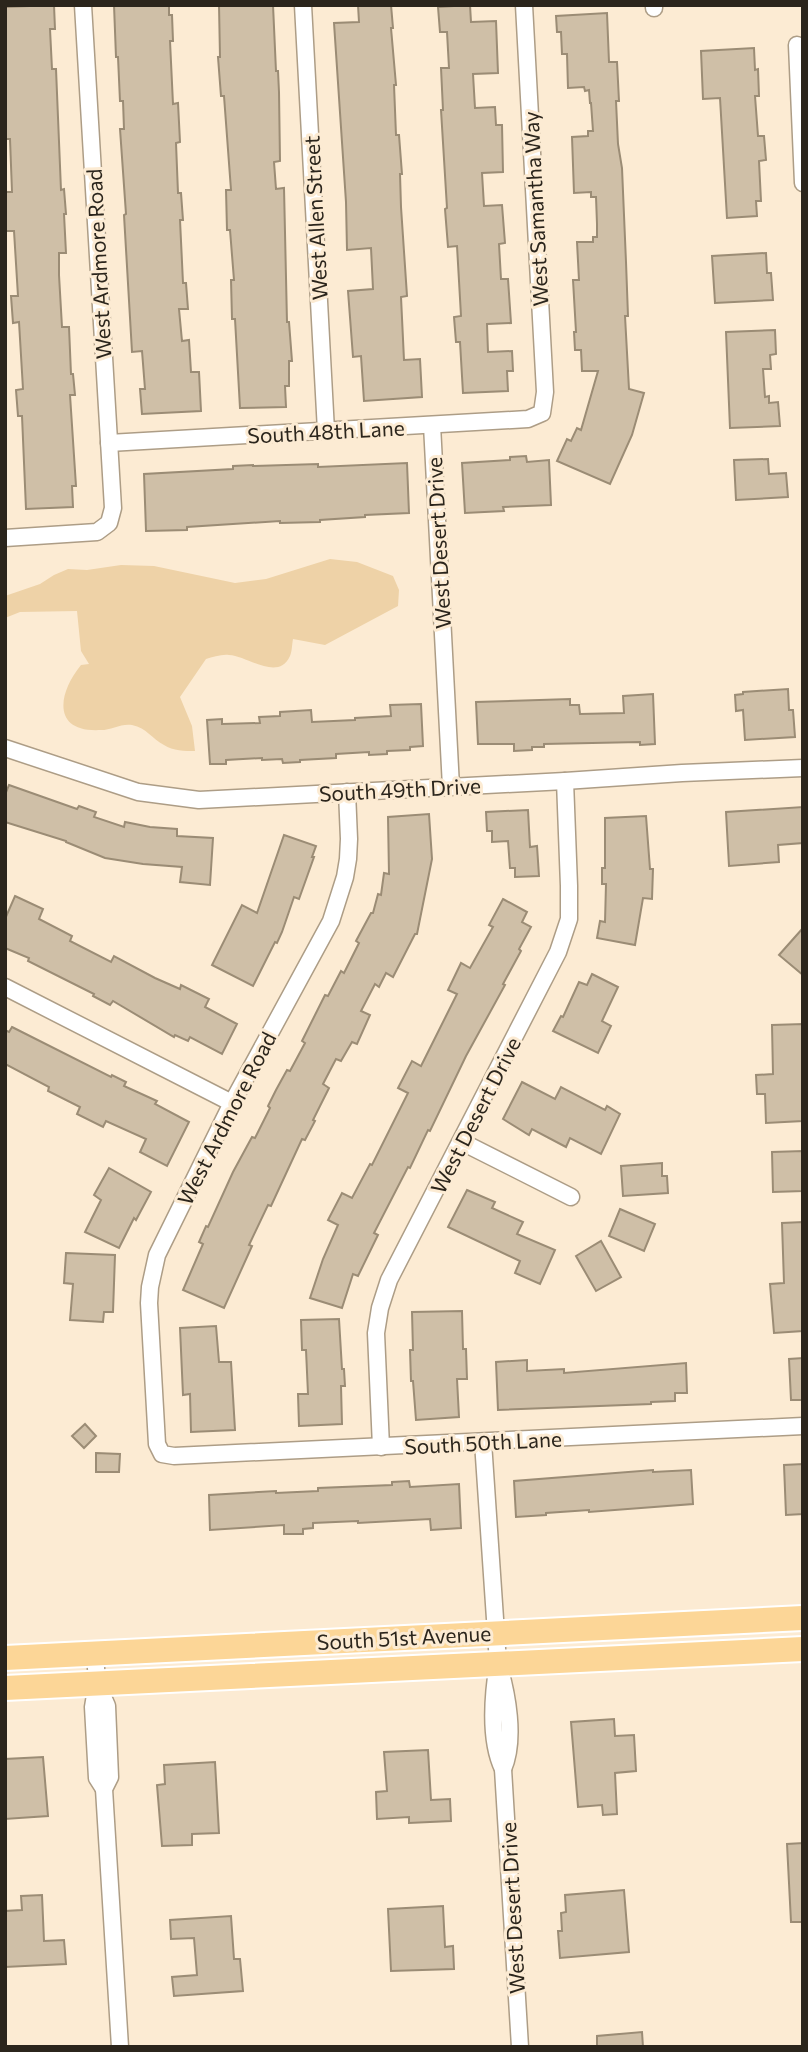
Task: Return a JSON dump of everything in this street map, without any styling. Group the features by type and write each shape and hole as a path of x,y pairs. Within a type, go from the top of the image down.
{"main road":[{"name":"South 51st Avenue","path":"5,1658 803,1618"},
{"name":"South 51st Avenue","path":"5,1688 803,1649"}],"street":[{"name":"West Ardmore Road","path":"5,538 97,532 109,523 113,508 83,5"},
{"name":"West Allen Street","path":"303,5 326,431"},
{"name":"West Samantha Way","path":"524,5 545,393 542,413"},
{"path":"797,45 803,183"},
{"name":"South 48th Lane","path":"109,443 528,419 542,413"},
{"name":"West Desert Drive","path":"432,425 451,787"},
{"name":"South 49th Drive","path":"5,748 138,792 199,800 803,768"},
{"name":"West Desert Drive","path":"381,1447 376,1333 389,1280 558,952 569,919 565,781"},
{"name":"West Ardmore Road","path":"162,1454 157,1444 153,1404 149,1303 157,1255 232,1103 331,921 348,859 347,792"},
{"path":"5,987 232,1103"},
{"path":"462,1142 571,1197"},
{"name":"South 50th Lane","path":"162,1454 174,1456 381,1447 803,1426"},
{"name":"West Desert Drive","path":"483,1442 498,1662 493,1693 502,1729 497,1756 503,1769 520,2047"},
{"path":"95,1653 97,1683 93,1707 110,1777 104,1789 120,2047"}],"shaded area":[{"path":"330,559 357,562 393,576 399,590 398,606 325,645 293,639 290,656 278,667 262,666 229,655 206,659 180,697 192,726 195,751 168,747 132,725 101,730 74,725 67,718 64,699 73,676 81,665 89,664 81,651 77,611 20,612 5,618 5,596 40,584 68,569 87,570 121,565 154,566 235,583 266,579"}],"building":[{"path":"54,5 55,29 50,29 52,69 56,69 61,190 64,189 66,214 66,253 59,253 59,275 62,327 69,327 71,374 75,395 70,395 76,486 72,486 73,507 26,509 22,416 18,416 16,390 23,389 19,322 13,323 11,296 18,296 14,231 6,231 5,216 5,192 12,192 10,139 5,139 5,7"},
{"path":"114,5 169,5 169,15 172,15 173,41 170,41 173,104 178,103 178,193 181,193 183,283 186,283 188,309 179,309 182,341 189,340 191,372 199,372 201,411 142,414 140,389 145,389 142,351 132,352 120,129 124,129 123,101 120,101"},
{"path":"219,5 273,5 280,161 274,162 276,189 284,188 287,322 292,361 289,361 289,386 285,386 286,407 240,408 235,319 232,319 231,280 234,280 230,230 227,230 226,190 231,190 224,96 221,96 218,57"},
{"path":"358,5 391,5 396,135 399,135 402,174 401,207 407,296 401,297 404,360 420,359 422,397 364,401 361,356 353,357 348,291 373,289 371,248 347,250 334,23 359,22"},
{"path":"470,5 471,22 496,21 498,73 473,74 475,108 495,107 496,125 502,125 503,172 482,173 484,206 502,205 505,243 499,244 501,279 508,279 511,323 487,324 488,352 512,351 513,371 507,371 508,391 463,393 460,342 456,342 454,317 461,316 457,246 448,247 445,209 441,68 449,68 447,32 440,32 438,7"},
{"path":"607,13 609,62 617,62 619,101 616,101 622,168 629,389 644,393 632,435 610,484 557,461 567,439 571,441 577,428 581,430 598,371 582,371 581,350 575,350 574,332 573,280 579,280 577,242 593,242 593,237 597,237 597,224 596,197 591,197 591,192 574,193 572,137 588,136 588,131 593,131 591,103 589,90 585,91 584,87 568,88 567,54 562,54 561,32 557,32 556,16"},
{"path":"754,48 755,70 758,69 759,96 755,96 758,136 764,136 766,160 759,161 761,201 756,201 757,216 727,218 720,98 703,99 701,51"},
{"path":"766,253 773,300 715,303 712,256"},
{"path":"775,330 776,354 770,355 771,369 763,369 765,397 769,396 769,403 778,402 780,426 730,428 726,332"},
{"path":"526,456 527,462 549,460 551,505 503,507 504,511 465,513 462,463 510,460 510,457"},
{"path":"768,459 769,474 786,473 788,497 736,500 734,460"},
{"path":"407,463 409,513 365,515 320,522 280,521 146,531 144,474 233,469 233,466 253,465 318,464 318,467"},
{"path":"788,689 795,737 745,740 743,710 736,711 735,695"},
{"path":"653,694 655,744 544,744 544,747 532,747 532,750 514,751 514,744 478,744 476,702 570,699 570,705 579,705 580,714 624,713 623,696"},
{"path":"421,704 423,746 410,747 410,750 369,755 369,752 336,754 336,758 300,762 283,763 282,759 262,758 226,760 226,764 210,764 207,720 222,719 222,724 260,723 259,717 280,716 280,712 311,710 312,722 355,720 391,716 390,705"},
{"path":"9,785 77,809 79,806 96,812 94,817 124,827 125,822 177,829 177,836 213,838 210,885 180,882 182,867 105,858 66,841 5,822 5,795"},
{"path":"803,807 803,843 778,845 779,862 729,866 726,812"},
{"path":"528,810 530,847 537,846 539,876 515,877 515,868 510,868 508,841 492,842 492,831 487,831 486,812"},
{"path":"429,814 432,859 417,934 393,977 386,973 379,987 375,984 361,1011 370,1015 357,1044 352,1042 341,1061 336,1059 323,1084 329,1088 313,1120 315,1121 305,1140 302,1139 271,1206 268,1205 224,1308 183,1290 203,1244 199,1242 233,1172 252,1137 255,1138 276,1090 305,1043 302,1041 325,995 328,996 341,971 344,973 359,943 356,941 373,913 378,894 381,895 384,873 389,874 388,817"},
{"path":"646,816 650,869 653,869 652,899 643,898 635,945 597,938 600,921 605,922 606,884 602,884 602,868 605,868 605,818"},
{"path":"284,835 316,846 314,857 299,899 294,897 277,943 275,942 253,986 212,965 242,905 257,913"},
{"path":"15,896 43,909 39,919 72,936 70,941 111,962 114,956 155,978 180,989 181,985 209,999 205,1007 237,1024 222,1054 190,1037 188,1041 175,1035 174,1037 113,1001 110,1005 93,996 94,994 28,961 29,958 5,948 5,919"},
{"path":"503,899 527,912 522,922 531,927 503,984 505,985 374,1233 378,1235 358,1276 353,1274 342,1308 310,1298 338,1225 328,1220 342,1193 352,1198 370,1164 372,1165 408,1093 398,1088 412,1061 421,1066 457,994 448,990 461,963 470,968 493,927 489,925"},
{"path":"803,928 803,975 779,955"},
{"path":"592,974 618,987 602,1021 611,1026 598,1053 553,1031 561,1016 563,1017 579,982 587,985"},
{"path":"803,1024 803,1121 766,1123 765,1094 757,1094 756,1075 773,1074 772,1025"},
{"path":"12,1027 126,1082 124,1086 157,1101 155,1104 189,1122 167,1166 140,1152 146,1139 106,1121 103,1127 77,1114 80,1107 5,1064 5,1030 9,1032"},
{"path":"522,1082 555,1099 561,1087 605,1110 607,1106 620,1114 601,1154 570,1138 566,1147 532,1129 529,1135 503,1119"},
{"path":"803,1151 803,1191 773,1192 772,1152"},
{"path":"662,1163 662,1176 667,1176 668,1193 623,1196 621,1166"},
{"path":"109,1168 151,1192 119,1248 85,1232 101,1200 94,1195"},
{"path":"467,1190 495,1202 492,1208 523,1222 517,1234 555,1250 540,1284 515,1273 520,1261 448,1227"},
{"path":"620,1209 655,1224 644,1251 609,1236"},
{"path":"803,1222 803,1331 774,1333 770,1284 784,1283 782,1223"},
{"path":"601,1241 621,1277 596,1291 576,1256"},
{"path":"66,1253 115,1255 113,1312 104,1312 103,1322 70,1320 73,1284 64,1283"},
{"path":"462,1311 467,1379 457,1379 459,1417 416,1420 411,1381 412,1312"},
{"path":"339,1319 345,1386 341,1386 342,1424 299,1426 298,1394 308,1394 306,1350 302,1350 301,1320"},
{"path":"216,1326 219,1362 231,1362 235,1430 191,1432 190,1394 183,1395 180,1328"},
{"path":"803,1358 803,1400 791,1400 789,1359"},
{"path":"527,1360 527,1371 564,1369 564,1373 686,1363 687,1393 675,1393 675,1401 651,1404 498,1410 496,1362"},
{"path":"85,1424 96,1436 84,1448 72,1436"},
{"path":"96,1453 120,1454 119,1472 96,1472"},
{"path":"803,1464 803,1514 786,1515 784,1465"},
{"path":"653,1470 691,1470 693,1504 516,1517 514,1481"},
{"path":"409,1481 410,1487 459,1484 461,1528 431,1530 430,1519 313,1523 313,1528 303,1529 303,1534 284,1534 284,1525 210,1530 209,1495 318,1491 318,1488 392,1485 392,1482"},
{"path":"614,1719 615,1736 634,1735 636,1771 615,1773 617,1814 603,1815 602,1805 578,1807 571,1722"},
{"path":"428,1750 431,1800 450,1799 451,1821 409,1823 409,1817 377,1819 376,1792 387,1791 384,1752"},
{"path":"43,1757 48,1816 5,1819 5,1759"},
{"path":"215,1762 219,1833 192,1834 192,1845 162,1846 157,1785 165,1784 164,1765"},
{"path":"803,1843 803,1922 791,1922 787,1844"},
{"path":"624,1890 629,1952 560,1958 558,1931 562,1931 561,1913 566,1912 565,1895"},
{"path":"42,1895 44,1941 64,1940 66,1964 5,1967 5,1911 22,1910 21,1896"},
{"path":"443,1906 445,1947 453,1946 454,1969 391,1971 388,1909"},
{"path":"231,1916 234,1959 240,1959 243,1991 174,1996 172,1977 197,1975 194,1938 171,1939 170,1920"},
{"path":"642,2032 643,2047 597,2047 597,2036"}]}
